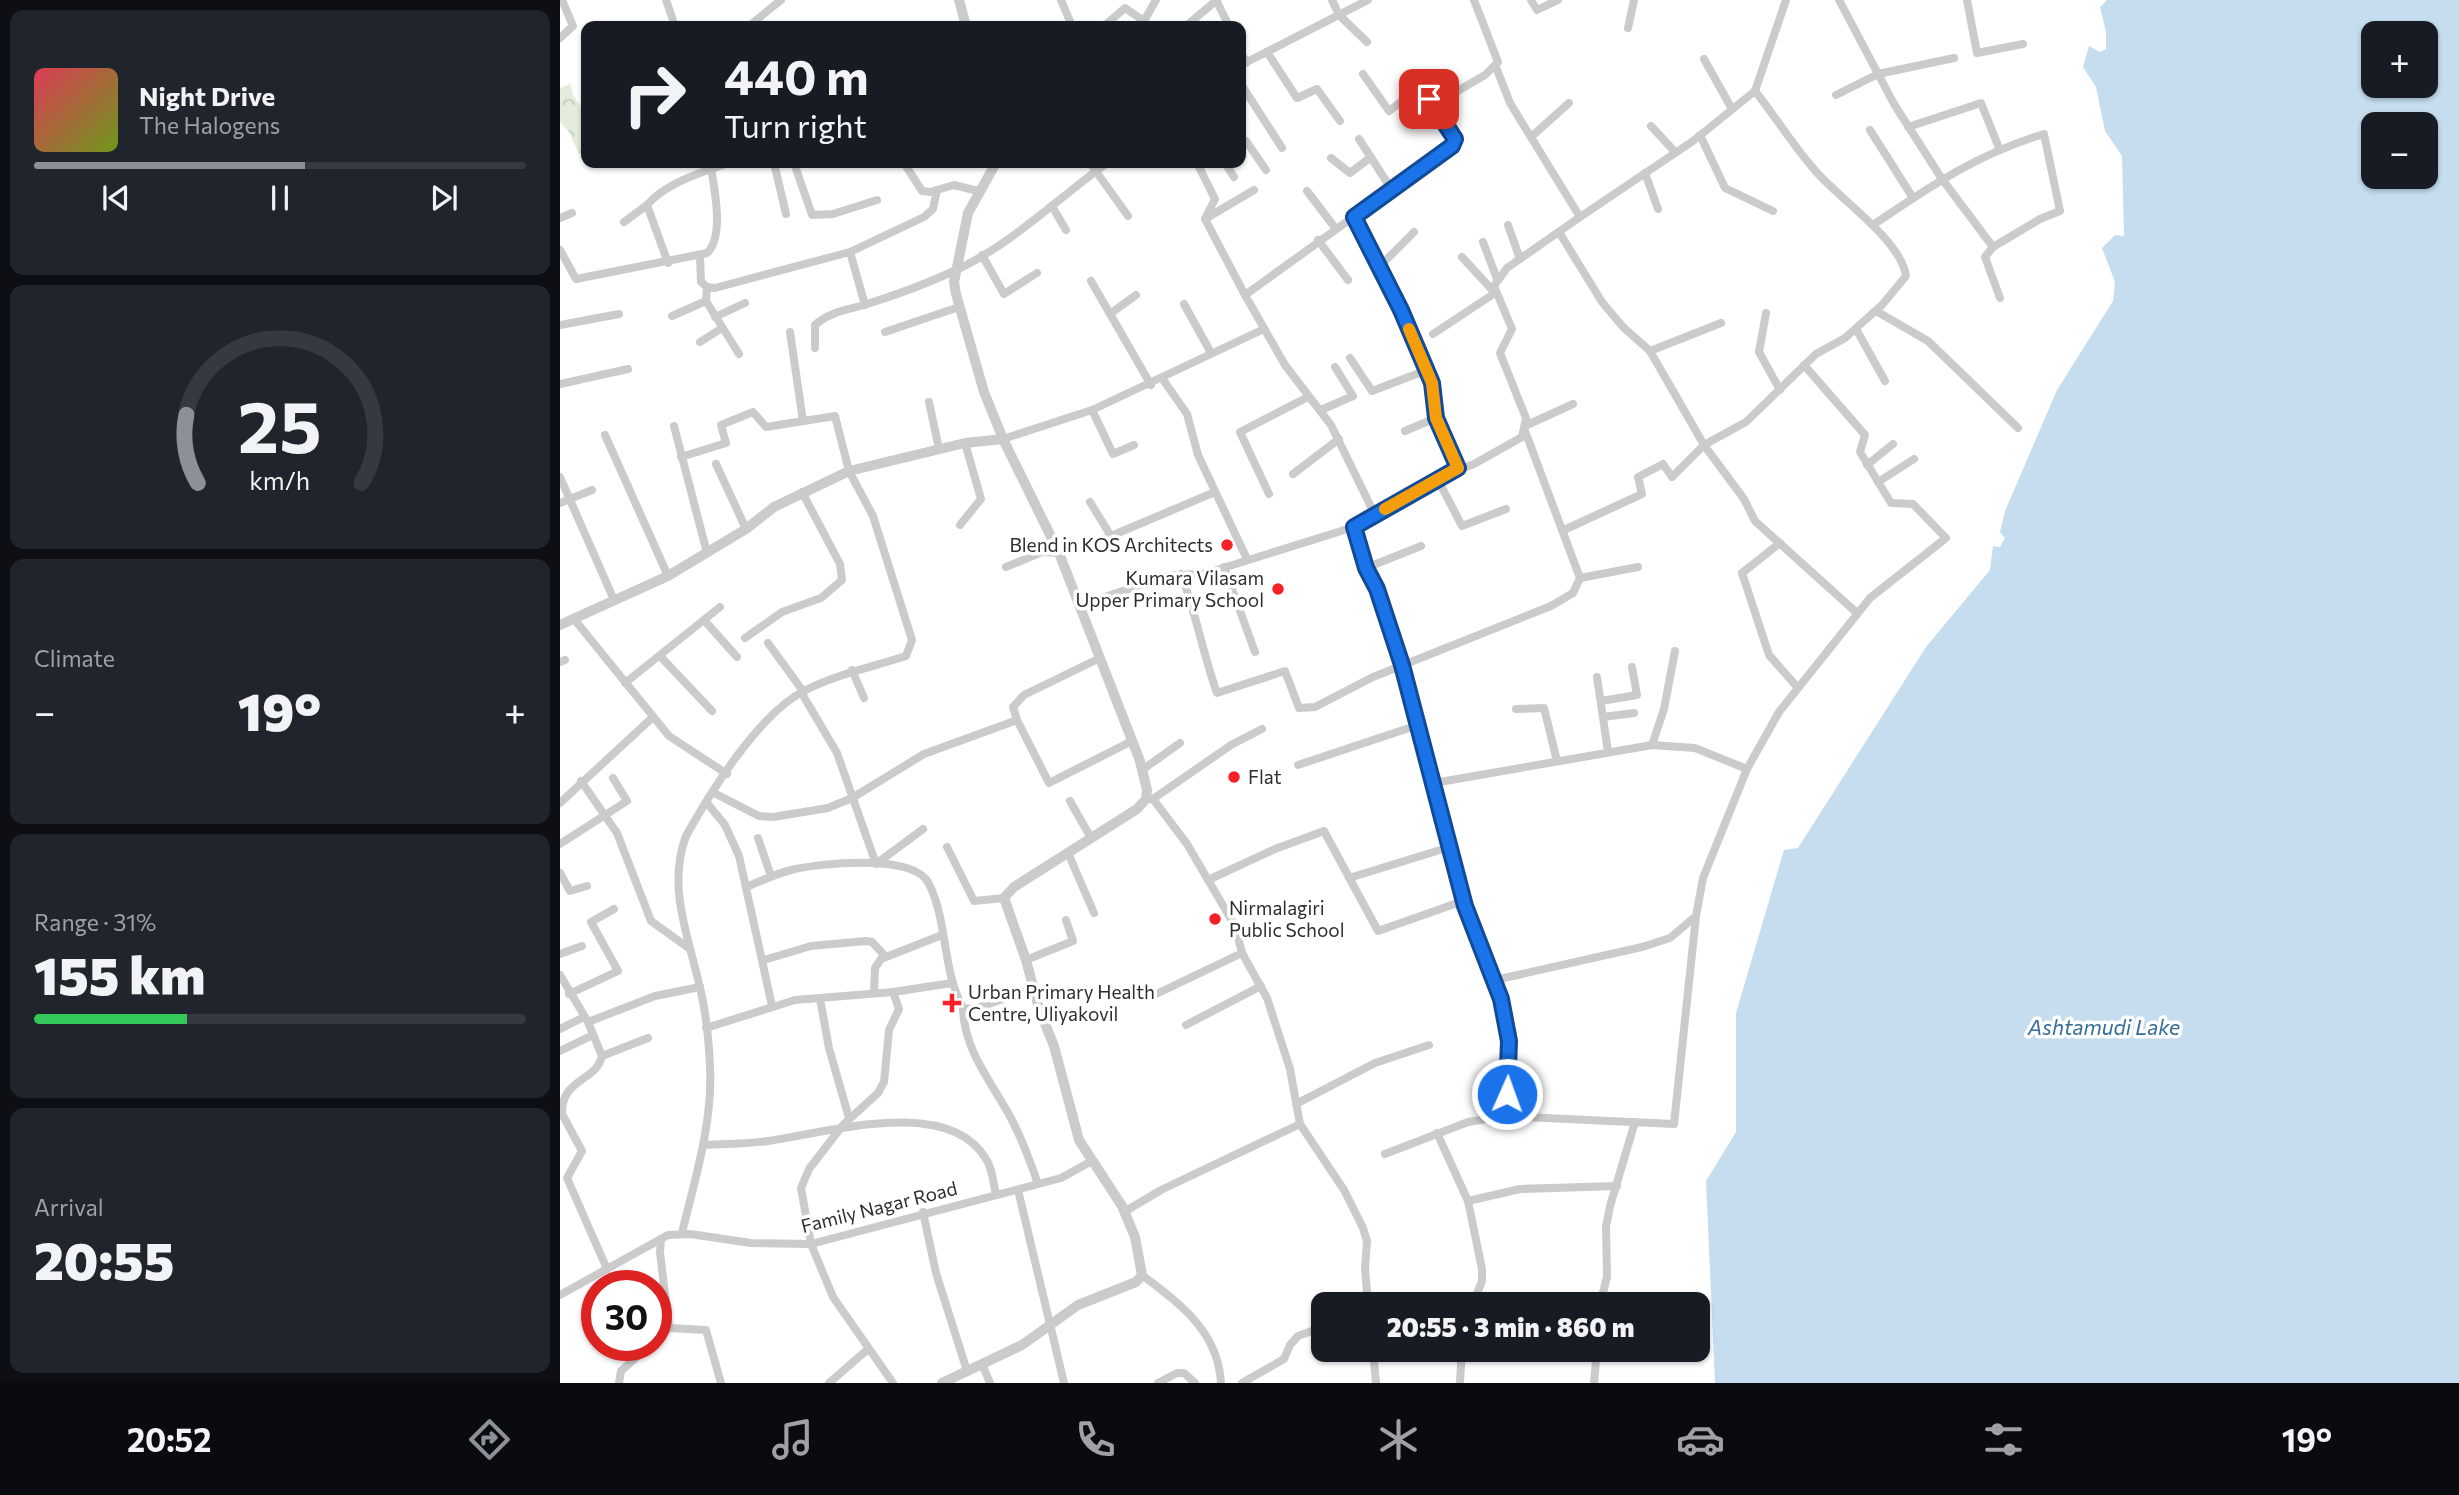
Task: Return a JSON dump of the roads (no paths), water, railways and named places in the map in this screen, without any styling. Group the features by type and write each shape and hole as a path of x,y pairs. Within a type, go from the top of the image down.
{"street":[{"path":"560,38 573,26 562,0"},
{"path":"666,0 673,21"},
{"path":"755,21 781,0"},
{"path":"958,0 964,21"},
{"path":"1110,21 1125,8 1144,21 1156,0"},
{"path":"1192,21 1217,0 1227,21"},
{"path":"1332,0 1339,15 1367,42"},
{"path":"1246,62 1368,0"},
{"path":"1474,0 1498,57 1496,67 1510,103 1580,217"},
{"path":"1531,0 1537,10 1558,0"},
{"path":"1628,28 1634,0"},
{"path":"1497,279 1520,259 1700,135 1755,91 1786,0"},
{"path":"1839,0 1908,127 1942,179 1993,247"},
{"path":"1967,0 1977,53 2023,44"},
{"path":"1064,1 1070,21"},
{"path":"1267,52 1297,98 1317,89 1340,121"},
{"path":"1836,95 1878,74 1954,58"},
{"path":"1704,59 1732,109"},
{"path":"1437,111 1437,103 1442,98 1496,67"},
{"path":"1245,295 1454,143 1455,139 1421,87 1390,111 1363,74"},
{"path":"1564,530 1642,494 1638,477 1663,464 1672,477 1704,445 1746,422 1804,365 1876,311 1906,276 1902,263 1873,225 1812,168 1755,91"},
{"path":"1246,92 1282,148"},
{"path":"1531,137 1569,103"},
{"path":"1908,127 1981,103 1999,148"},
{"path":"1651,126 1675,152"},
{"path":"1870,130 1913,198"},
{"path":"1873,225 1942,179 1999,148 2045,134 2060,211 2040,219 1993,247 1985,257 2000,298"},
{"path":"1700,135 1725,188 1773,211"},
{"path":"1359,139 1392,190"},
{"path":"1246,141 1266,170"},
{"path":"1331,158 1350,173 1371,157"},
{"path":"624,222 647,205 654,196 706,168"},
{"path":"560,250 576,279 700,256 712,249 716,235 710,168"},
{"path":"775,168 786,214"},
{"path":"796,168 809,212 816,216 877,200"},
{"path":"907,168 922,191 954,185 978,191"},
{"path":"993,168 968,213 954,282 985,392 1003,439 1081,605 1147,783 1150,799 1208,880 1235,926 1242,953 1261,986 1284,1049 1300,1124 1344,1190 1363,1228 1367,1241 1367,1292"},
{"path":"815,348 814,335 820,320 838,311 865,305 956,271 982,256 1052,206 1092,168"},
{"path":"1094,168 1128,216"},
{"path":"1199,168 1214,199 1205,219"},
{"path":"1228,168 1234,177"},
{"path":"1645,173 1658,209"},
{"path":"706,287 731,284 850,252 924,217 933,209 937,190"},
{"path":"1205,219 1254,190"},
{"path":"1307,191 1336,229"},
{"path":"647,205 668,263"},
{"path":"1052,206 1066,230"},
{"path":"560,218 572,212"},
{"path":"1354,217 1427,370 1432,383 1436,418 1458,468"},
{"path":"1205,219 1264,329 1339,439 1375,515"},
{"path":"1508,225 1520,259"},
{"path":"1379,267 1415,232"},
{"path":"1559,232 1602,302 1623,327 1650,351 1704,445 1744,499 1755,521 1857,613"},
{"path":"1318,240 1348,280"},
{"path":"1433,334 1495,293 1497,279 1483,242"},
{"path":"850,252 865,305"},
{"path":"700,256 701,282 706,287 706,301 739,354"},
{"path":"982,256 1003,295 1037,273"},
{"path":"1181,574 1202,653 1217,693 1284,671 1299,708 1304,709 1402,665 1566,600 1573,593 1580,578 1501,359 1500,354 1512,329 1495,293 1462,257"},
{"path":"1091,281 1151,385"},
{"path":"1110,314 1136,295"},
{"path":"672,316 706,301"},
{"path":"715,317 745,303"},
{"path":"1184,304 1211,353"},
{"path":"885,332 959,307"},
{"path":"1876,311 1928,341 2018,428"},
{"path":"1766,313 1759,352 1780,390"},
{"path":"560,325 619,314"},
{"path":"1650,351 1721,323"},
{"path":"700,342 722,328"},
{"path":"1856,328 1885,381"},
{"path":"560,625 667,576 802,492 849,471 965,443 1003,439 1092,410 1151,385 1264,329"},
{"path":"790,332 803,421"},
{"path":"1350,358 1372,391 1427,370"},
{"path":"1385,1154 1468,1122 1505,1116 1674,1124 1696,916 1703,878 1746,769 1779,712 1841,638 1857,613 1870,598 1946,538 1913,504 1891,503 1860,452 1865,435 1804,365"},
{"path":"1321,410 1353,396 1335,367"},
{"path":"560,384 628,369"},
{"path":"1162,378 1187,414 1198,455 1247,559"},
{"path":"1269,494 1240,432 1308,397"},
{"path":"929,402 939,449"},
{"path":"1081,605 1126,588 1181,574 1207,573 1354,527 1437,478 1516,442 1526,428 1573,404"},
{"path":"1092,410 1114,454 1133,445"},
{"path":"681,457 726,443 721,425 753,412 766,427 835,416 849,471 873,516 912,640 906,656 884,664 852,670 802,692 770,717 746,742 681,849 679,888 700,987 710,1068 704,1145 682,1233"},
{"path":"1405,431 1436,418"},
{"path":"674,426 707,553"},
{"path":"605,435 667,576"},
{"path":"1293,474 1339,439"},
{"path":"960,525 981,499 965,443"},
{"path":"1867,465 1893,444"},
{"path":"1878,482 1914,459"},
{"path":"716,464 746,529"},
{"path":"560,477 614,600"},
{"path":"1437,478 1462,526 1506,509"},
{"path":"560,503 592,490"},
{"path":"746,638 782,612 821,598 842,580 840,564 802,492"},
{"path":"1006,567 1042,552 1059,554 1111,536 1215,492"},
{"path":"1090,502 1111,536"},
{"path":"1354,527 1366,568 1377,589 1402,665 1463,901 1495,980 1509,1041 1505,1116"},
{"path":"1780,543 1742,573 1769,655 1798,688"},
{"path":"1366,568 1421,546"},
{"path":"1224,567 1255,652"},
{"path":"1580,578 1638,567"},
{"path":"625,683 720,607"},
{"path":"574,619 669,736 727,774"},
{"path":"704,620 737,657"},
{"path":"768,643 802,692 837,753 876,864"},
{"path":"1652,745 1664,709 1675,650"},
{"path":"660,656 712,710"},
{"path":"1100,658 1024,695 1013,708 1017,720 1049,783 1132,741"},
{"path":"1601,701 1637,695 1632,667"},
{"path":"852,670 864,698"},
{"path":"1597,677 1608,752"},
{"path":"1516,709 1544,708 1557,761"},
{"path":"1603,717 1634,713"},
{"path":"560,803 653,716"},
{"path":"714,793 744,811 767,817 828,808 852,798 924,754 1017,720"},
{"path":"1298,765 1418,725"},
{"path":"947,847 974,901 1004,898 1014,887 1231,745 1262,729"},
{"path":"1142,771 1180,743"},
{"path":"1434,783 1652,745 1695,748 1746,769"},
{"path":"560,844 627,801 613,778"},
{"path":"581,781 606,816 624,849 635,877 641,904 650,921 690,949"},
{"path":"1070,801 1091,838"},
{"path":"707,803 732,838 764,960 772,1006"},
{"path":"876,864 923,828"},
{"path":"1208,880 1275,849 1324,831 1378,931 1463,901"},
{"path":"758,838 771,876"},
{"path":"1349,878 1450,847"},
{"path":"1068,853 1094,913"},
{"path":"746,887 771,876 818,866 876,864 911,869 925,877 933,891 952,983 963,1008 964,1029 982,1073 1021,1139 1038,1184"},
{"path":"560,873 570,891 587,886"},
{"path":"1004,898 1017,943 1026,960 1032,989 1054,1046 1079,1140 1090,1162 1110,1186 1124,1212 1135,1237 1142,1275 1181,1305 1202,1326 1218,1365 1222,1383"},
{"path":"565,993 618,971 591,922 614,909"},
{"path":"1495,980 1651,944 1670,937 1696,916"},
{"path":"1026,960 1073,941 1066,920"},
{"path":"874,993 876,968 885,956 942,935"},
{"path":"764,960 811,946 866,941 872,942 885,956"},
{"path":"560,954 582,946"},
{"path":"1150,997 1242,953"},
{"path":"560,975 565,993 586,1019 602,1056"},
{"path":"706,1028 794,1000 893,992 952,983"},
{"path":"1186,1025 1261,986"},
{"path":"560,1029 654,996 700,987"},
{"path":"963,1008 974,1009 1032,989"},
{"path":"893,992 899,1009 888,1030 884,1082 878,1093 838,1130 809,1169 801,1188 811,1244 833,1297 867,1350 893,1383"},
{"path":"820,999 844,1107 849,1118"},
{"path":"560,1051 593,1035"},
{"path":"567,1173 581,1158 582,1151 561,1113 566,1091 596,1067 602,1056 648,1038"},
{"path":"1296,1104 1375,1062 1429,1045"},
{"path":"704,1145 769,1141 802,1132 916,1121 959,1135 985,1156 996,1195"},
{"path":"1603,1292 1607,1277 1606,1227 1635,1122"},
{"path":"1124,1212 1171,1185 1300,1124"},
{"path":"1437,1133 1468,1201 1482,1269 1482,1281 1478,1292"},
{"name":"Family Nagar Road","path":"560,1295 661,1239 682,1233 751,1243 811,1244 923,1212 1061,1178 1090,1162"},
{"path":"560,1166 567,1173 607,1269"},
{"path":"1468,1201 1520,1189 1616,1186"},
{"path":"1018,1190 1064,1383"},
{"path":"923,1212 936,1273 967,1371"},
{"path":"661,1239 662,1270"},
{"path":"942,1383 1022,1345 1078,1305 1136,1282 1142,1275"},
{"path":"672,1328 706,1330 721,1383"},
{"path":"1244,1383 1284,1359 1290,1345 1298,1336 1311,1331"},
{"path":"830,1383 867,1350"},
{"path":"619,1383 621,1371 632,1361"},
{"path":"1374,1362 1376,1383"},
{"path":"1460,1382 1461,1362"},
{"path":"1594,1383 1596,1362"},
{"path":"982,1364 990,1383"},
{"path":"1158,1383 1177,1373 1184,1373 1195,1383"}],"water":[{"name":"Ashtamudi Lake","path":"2107,0 2459,0 2459,1383 1715,1383 1706,1181 1736,1132 1736,1013 1784,850 1798,848 1926,647 1990,570 1993,546 2000,547 2005,538 2000,532 2005,511 2057,390 2113,301 2115,282 2102,248 2115,235 2124,236 2122,156 2105,131 2096,87 2083,67 2089,46 2100,52 2106,49 2106,32 2100,7"}],"place":[{"name":"Blend in KOS Architects","path":"1227,545"},
{"name":"Kumara Vilasam Upper Primary School","path":"1278,589"},
{"name":"Flat","path":"1234,777"},
{"name":"Nirmalagiri Public School","path":"1215,919"},
{"name":"Urban Primary Health Centre, Uliyakovil","path":"952,1003"}]}
